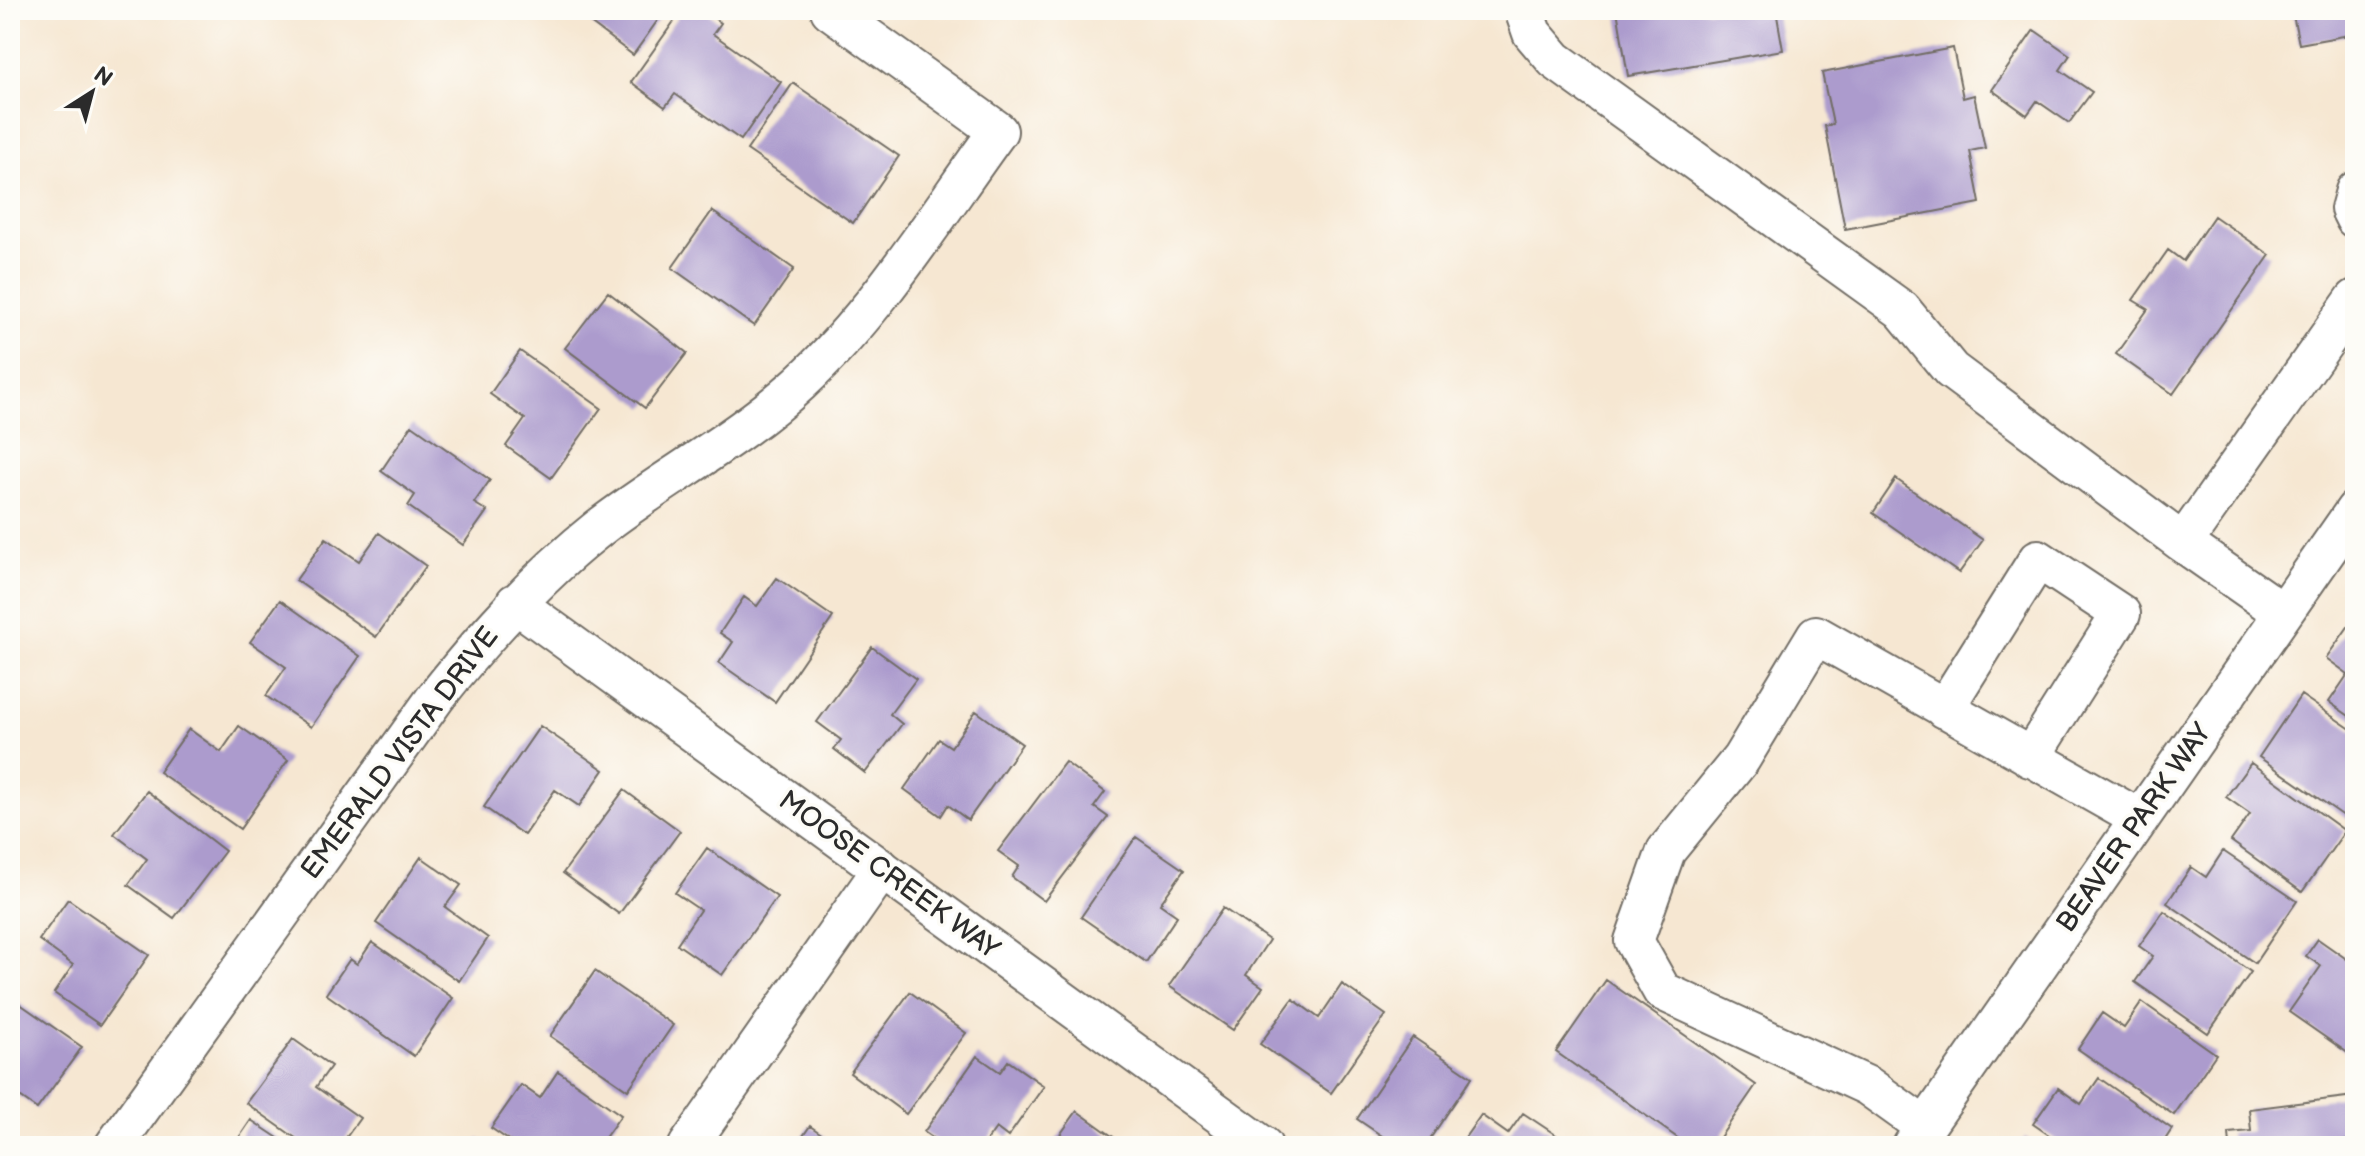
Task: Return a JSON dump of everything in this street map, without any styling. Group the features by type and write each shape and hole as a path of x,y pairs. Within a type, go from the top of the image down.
{"street":[{"name":"EMERALD VISTA DRIVE","path":"114,1146 436,697 515,603 599,528 722,446 803,380 866,311 998,131 830,10"},
{"path":"1524,10 1532,33 1555,60 1902,310 1951,370 2183,543 2283,613"},
{"path":"2355,191 2350,209 2355,219"},
{"path":"2183,543 2355,299"},
{"name":"BEAVER PARK WAY","path":"1919,1137 2355,510"},
{"path":"1944,709 2038,559 2121,614 2030,758"},
{"name":"MOOSE CREEK WAY","path":"515,603 1263,1146"},
{"path":"1919,1137 1868,1086 1662,991 1634,941 1666,851 1741,759 1816,635 2140,819"},
{"path":"688,1146 882,869"}],"building":[{"path":"573,10 665,10 633,55"},
{"path":"682,10 703,10 721,23 713,34 781,82 741,140 675,94 665,107 631,82"},
{"path":"1617,10 1776,10 1783,50 1628,76"},
{"path":"2292,10 2355,10 2355,34 2299,44"},
{"path":"2034,30 2070,55 2060,70 2092,92 2069,123 2037,101 2027,115 1992,90"},
{"path":"1953,48 1963,98 1974,95 1985,148 1970,151 1980,203 1845,229 1825,126 1833,124 1822,73"},
{"path":"793,83 899,156 853,223 747,150"},
{"path":"712,211 794,269 754,326 672,268"},
{"path":"2214,216 2270,255 2173,394 2116,354 2148,309 2133,300 2168,250 2183,261"},
{"path":"608,292 687,353 645,408 565,348"},
{"path":"520,351 601,408 551,478 506,446 525,419 490,394"},
{"path":"412,425 490,480 474,503 487,511 463,545 408,506 415,495 381,471"},
{"path":"1896,479 1983,540 1959,573 1873,513"},
{"path":"379,533 426,566 376,637 296,580 326,538 359,561"},
{"path":"777,578 833,617 775,702 719,663 733,642 720,633 744,597 757,606"},
{"path":"280,600 360,656 311,727 266,696 286,667 250,642"},
{"path":"2350,624 2355,628 2355,720 2329,702 2348,674 2326,658"},
{"path":"872,647 916,679 890,714 902,724 865,773 834,749 841,740 817,722"},
{"path":"2301,695 2355,732 2355,816 2351,821 2259,757"},
{"path":"976,711 1022,744 968,820 948,805 941,816 904,789 939,739 951,747"},
{"path":"239,726 288,760 240,829 159,772 189,729 221,752"},
{"path":"540,726 604,770 579,806 555,790 524,835 484,807"},
{"path":"1065,762 1105,792 1094,807 1108,817 1044,901 1012,877 1019,866 998,851"},
{"path":"2251,763 2345,831 2302,892 2231,841 2250,814 2226,797"},
{"path":"624,790 680,831 619,914 563,873"},
{"path":"147,791 225,851 174,918 128,885 147,859 114,834"},
{"path":"1136,837 1184,870 1160,904 1177,916 1146,962 1081,917"},
{"path":"707,848 777,897 722,975 677,944 700,910 675,893"},
{"path":"2223,851 2297,901 2255,963 2167,903 2191,867 2206,877"},
{"path":"421,857 461,885 445,907 488,938 459,981 376,923"},
{"path":"68,899 149,955 100,1025 54,993 73,965 39,940"},
{"path":"1223,908 1269,940 1246,975 1263,987 1233,1030 1169,986"},
{"path":"2164,911 2251,972 2208,1033 2135,982 2153,956 2139,946"},
{"path":"2318,939 2355,965 2355,1058 2289,1012 2321,966 2306,956"},
{"path":"372,942 453,998 414,1056 326,994 350,959 357,964"},
{"path":"595,971 673,1025 628,1090 550,1036"},
{"path":"1606,980 1756,1085 1714,1146 1689,1146 1556,1052"},
{"path":"1342,984 1386,1015 1331,1093 1260,1044 1293,999 1319,1018"},
{"path":"910,992 966,1033 906,1114 850,1073"},
{"path":"10,997 82,1047 37,1109 10,1090"},
{"path":"2142,1002 2216,1054 2174,1115 2078,1049 2102,1013 2124,1028"},
{"path":"1413,1037 1472,1077 1425,1146 1397,1146 1357,1119"},
{"path":"293,1039 331,1066 316,1087 360,1118 340,1146 307,1146 246,1103"},
{"path":"977,1056 1000,1072 1008,1061 1044,1086 1008,1137 996,1128 983,1146 944,1146 924,1132"},
{"path":"558,1071 621,1115 599,1146 517,1146 491,1128 521,1085 540,1098"},
{"path":"2099,1078 2172,1129 2161,1146 2065,1146 2033,1124 2058,1088 2081,1104"},
{"path":"2355,1096 2355,1140 2343,1141 2344,1146 2230,1146 2229,1133 2251,1131 2249,1109"},
{"path":"1077,1111 1126,1146 1052,1146"},
{"path":"1523,1113 1568,1143 1566,1146 1459,1146 1481,1115 1508,1134"},
{"path":"251,1120 290,1146 217,1146 223,1138 234,1145"},
{"path":"810,1126 839,1146 796,1146"},
{"path":"2025,1137 2038,1146 2019,1146"},
{"path":"478,1138 491,1146 473,1146"}]}
